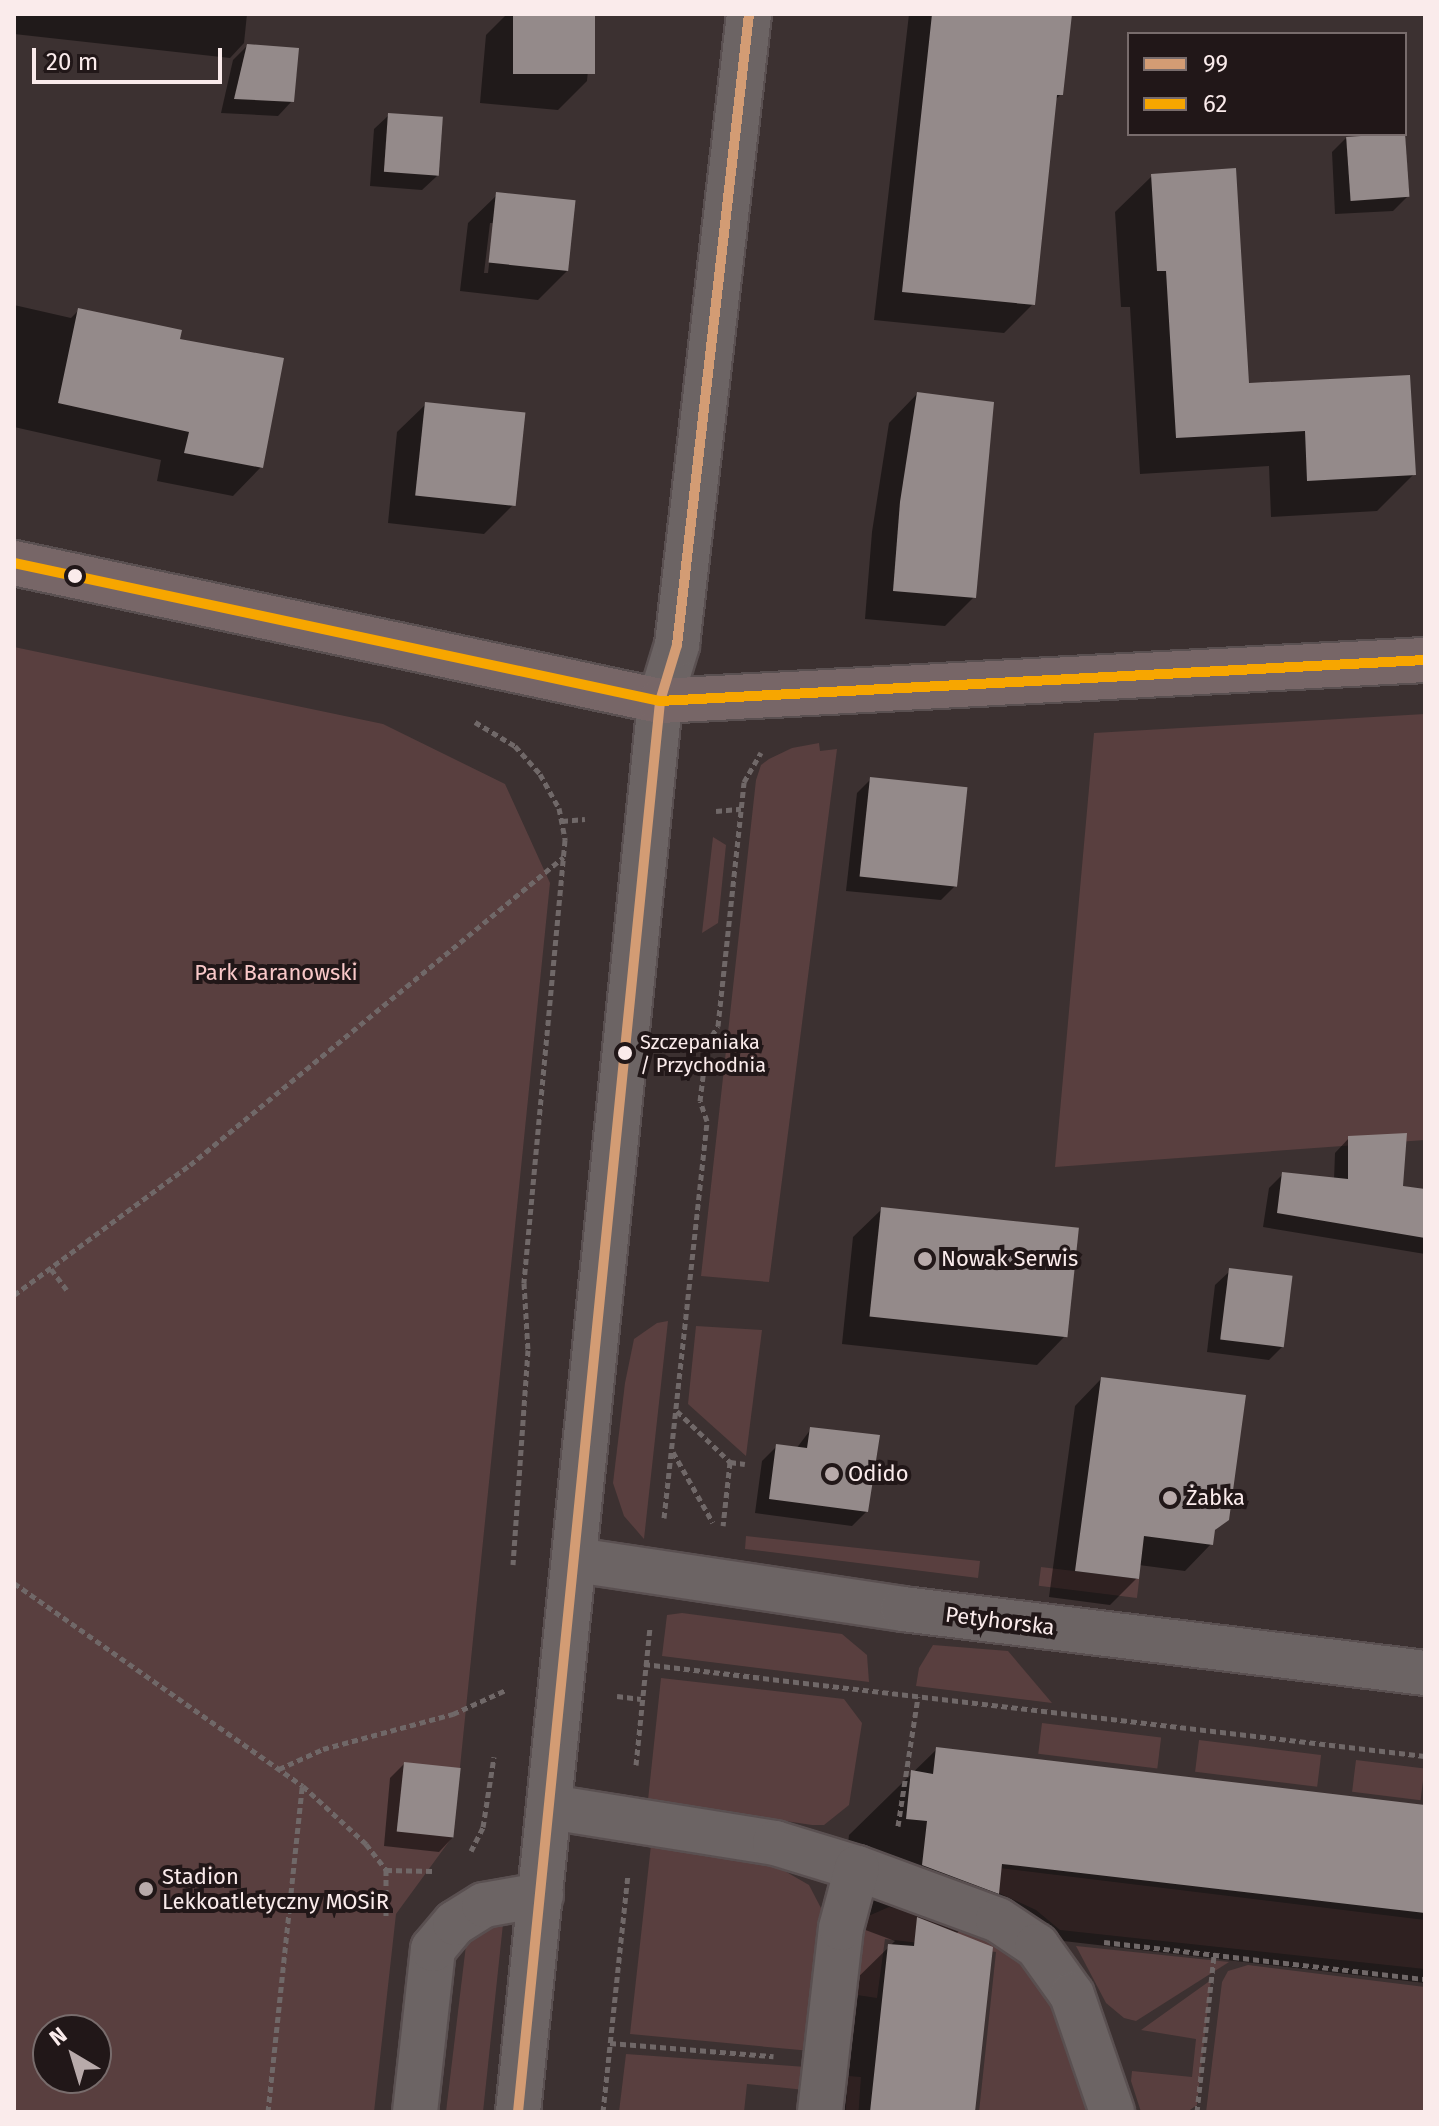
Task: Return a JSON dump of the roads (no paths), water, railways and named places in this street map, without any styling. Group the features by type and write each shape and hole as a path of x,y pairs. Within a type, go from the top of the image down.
{"main road":[{"path":"14,563 660,701 1425,660"}],"street":[{"path":"518,2112 576,1560 600,1284 660,701 677,645 749,14"},
{"name":"Petyhorska","path":"576,1560 903,1609 1425,1673"},
{"path":"550,1807 775,1843 857,1868 998,1920 1037,1946 1072,1995 1112,2112"},
{"path":"820,2112 841,1928 857,1868"},
{"path":"415,2112 433,1949 455,1923 484,1905 541,1895"}],"place":[{"name":"Szczepaniaka / Przychodnia","path":"625,1053"},
{"name":"Nowak Serwis","path":"925,1259"},
{"name":"Odido","path":"832,1474"},
{"name":"Żabka","path":"1170,1498"},
{"name":"Stadion Lekkoatletyczny MOSiR","path":"146,1889"}],"park label":[{"name":"Park Baranowski","path":"276,973"}]}
